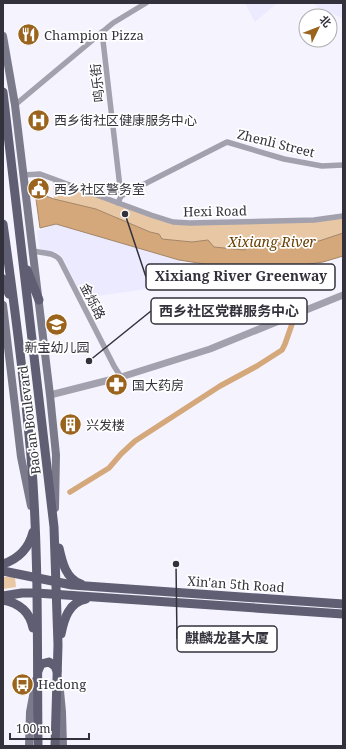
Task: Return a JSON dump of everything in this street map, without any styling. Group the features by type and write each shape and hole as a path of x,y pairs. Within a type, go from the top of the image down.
{"main road":[{"path":"3,36 15,105 50,395 56,465 54,527 62,560 69,574 73,580 80,584 94,587"},
{"name":"Bao'an Boulevard","path":"3,92 54,527 58,645 55,746"},
{"name":"Bao'an Boulevard","path":"3,224 15,310 31,455 35,527 38,746"},
{"path":"23,259 39,300"},
{"path":"3,279 15,310"},
{"path":"3,305 4,328 21,457 35,527 30,542 22,552 13,560 3,564"},
{"name":"Xin'an 5th Road","path":"3,571 72,585 343,604"},
{"name":"Xin'an 5th Road","path":"3,596 22,593 56,594 96,598 343,614"},
{"path":"58,645 63,623 72,606 78,601 96,598"},
{"path":"3,600 17,604 30,616 37,648"},
{"path":"29,746 30,712 38,671 41,664 48,662 55,666 57,672 62,712 63,746"}],"street":[{"path":"15,105 113,23 146,3"},
{"name":"鸣乐街","path":"102,32 121,196 118,203"},
{"name":"Zhenli Street","path":"121,196 227,142 284,159 322,166 343,165"},
{"name":"Hexi Road","path":"23,175 40,174 173,222 314,220 343,216"},
{"name":"金烁路","path":"33,251 53,254 60,260 121,378"},
{"path":"50,395 121,378 210,349 343,295"}],"shaded area":[{"path":"245,3 277,3 255,22"},
{"path":"313,3 343,3 343,18 338,16 338,8 319,8"},
{"path":"53,181 174,224 343,218 343,233 319,241 280,244 245,250 213,247 196,241 192,242 162,239 159,234 150,232 96,209 54,199"},
{"path":"56,224 179,260 182,284 83,298 63,258 58,253 40,249 37,231"},
{"path":"3,577 15,577 16,587 3,589"}],"water":[{"name":"Xixiang River","path":"35,192 54,199 96,209 150,232 159,234 162,239 192,242 208,240 214,247 245,250 253,241 276,240 280,244 300,243 304,239 314,239 319,241 343,233 343,256 323,262 256,272 179,260 56,224 40,228"}],"waterway":[{"path":"70,492 109,468 135,441 220,386 257,366 282,350 292,324"}],"place":[{"name":"Champion Pizza","path":"29,35"},
{"name":"西乡街社区健康服务中心","path":"39,120"},
{"name":"西乡社区警务室","path":"38,189"},
{"name":"Xixiang River Greenway","path":"125,214"},
{"name":"新宝幼儿园","path":"57,325"},
{"name":"西乡社区党群服务中心","path":"89,361"},
{"name":"国大药房","path":"116,385"},
{"name":"兴发楼","path":"71,425"},
{"name":"麒麟龙基大厦","path":"176,564"},
{"name":"Hedong","path":"22,684"}]}
